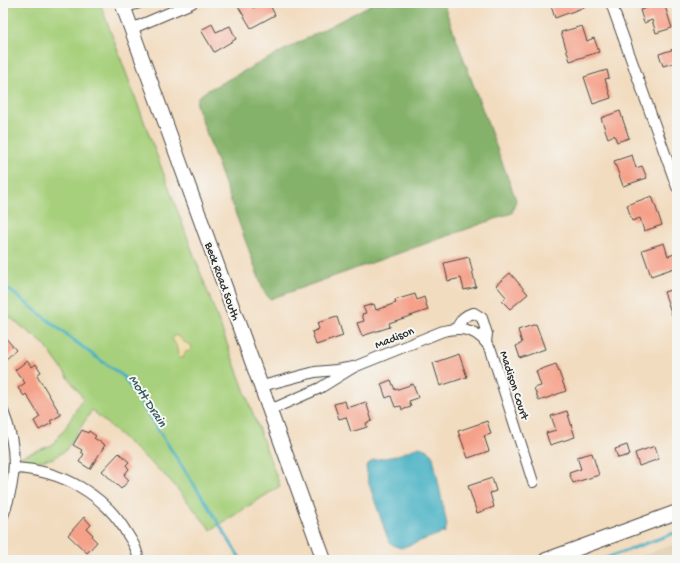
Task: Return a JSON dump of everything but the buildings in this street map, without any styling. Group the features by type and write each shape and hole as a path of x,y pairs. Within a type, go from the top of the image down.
{"main road":[{"name":"Beck Road South","path":"122,5 262,386 324,560"},
{"path":"546,560 677,512"}],"street":[{"path":"122,5 139,3"},
{"path":"131,29 192,3"},
{"path":"610,3 677,187"},
{"path":"456,329 461,319 468,314 474,313 479,315 485,326 487,334 486,342"},
{"name":"Madison Court","path":"443,331 456,329 471,331 486,342 491,350 533,482"},
{"name":"Madison","path":"270,410 320,388 354,367 443,331"},
{"name":"Madison","path":"262,386 315,372 354,367"},
{"path":"3,411 12,444 14,468 8,501 3,516"},
{"path":"14,468 48,472 82,487 110,510 126,531 138,552 138,560"}],"shaded area":[{"path":"677,543 677,560 630,560"}],"green space":[{"path":"3,3 100,3 280,486 211,530 170,480 92,410 66,450 54,458 29,463 3,475 3,463 52,445 66,427 83,398 44,344 3,312"},
{"path":"374,3 443,3 516,200 512,213 270,299 264,292 196,104 198,97 206,91"}],"sand":[{"path":"175,335 191,345 192,348 190,351 185,352 184,357 182,358 179,358 176,345 172,339"}],"water":[{"path":"419,447 428,450 433,457 447,525 445,532 401,548 389,542 368,481 366,466 373,460 395,456"}],"waterway":[{"name":"Mott Drain","path":"3,285 89,352 123,376 208,506 241,560"},
{"path":"601,560 677,532"}]}
